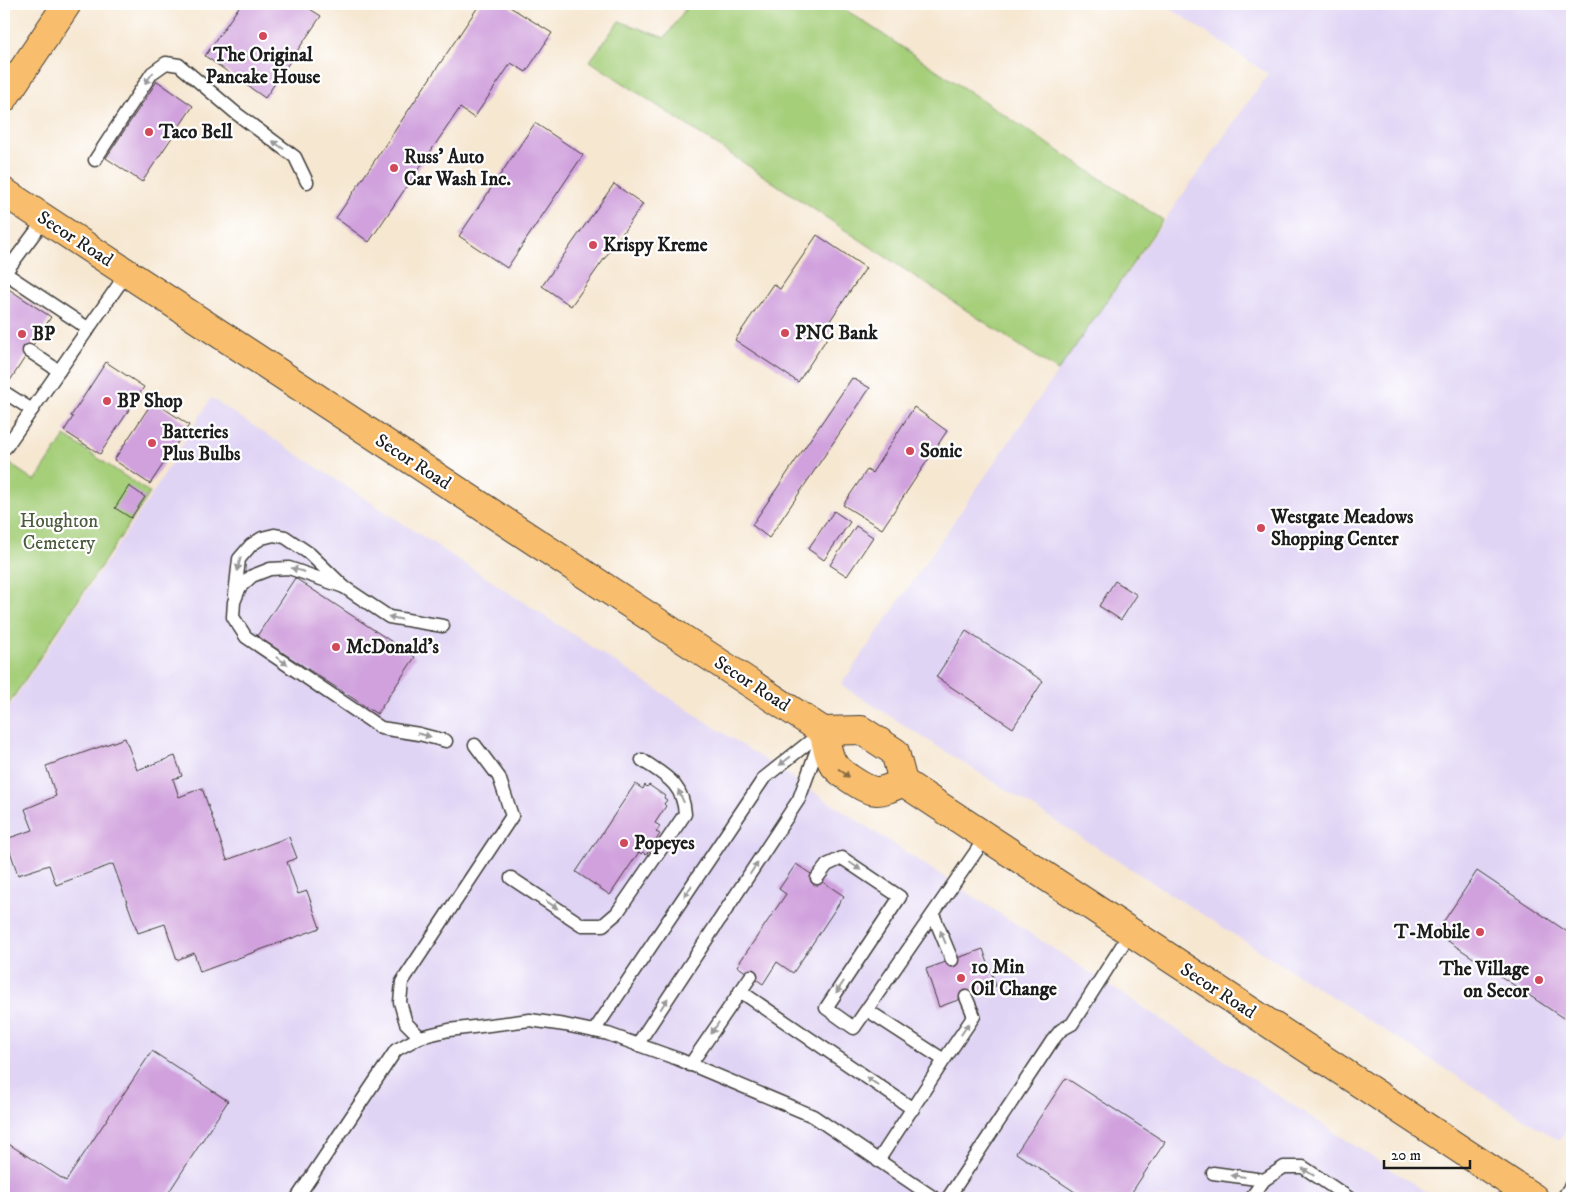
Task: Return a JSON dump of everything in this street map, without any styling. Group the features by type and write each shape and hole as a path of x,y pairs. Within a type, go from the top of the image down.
{"main road":[{"path":"4,98 67,4"},
{"name":"Secor Road","path":"4,192 823,731"},
{"path":"861,730 895,752 903,782 888,790 867,790 839,771 832,763 823,731 861,730"},
{"name":"Secor Road","path":"903,782 1534,1198"}],"lane":[{"path":"95,160 152,72 166,63 179,65 236,114 295,157 307,182"},
{"path":"45,219 4,273 88,329"},
{"path":"4,446 6,447 127,274"},
{"path":"29,351 59,371"},
{"path":"4,392 32,410"},
{"path":"443,626 389,617 344,587 310,554 285,537 274,535 262,538 251,545 239,558 234,617 246,637 381,728 419,734 446,741"},
{"path":"234,602 240,587 252,576 270,569 289,568 344,587"},
{"path":"594,1031 764,778 823,731"},
{"path":"637,1045 799,799 823,731"},
{"path":"420,1037 406,1023 400,1002 402,982 512,816 499,777 475,745"},
{"path":"511,878 582,925 602,926 618,913 685,814 684,799 677,787 666,776 642,760"},
{"path":"818,878 827,865 842,858 900,898 826,1008 854,1028 986,837"},
{"path":"933,914 952,960"},
{"path":"948,1198 1052,1041 1061,1030 1072,1024 1130,933"},
{"path":"690,1064 751,976"},
{"path":"740,991 913,1109"},
{"path":"878,1161 974,1016 966,996"},
{"path":"867,1010 944,1060"},
{"path":"297,1198 396,1050 420,1037 450,1030 530,1020 608,1034 690,1064 813,1116 934,1198"},
{"path":"1251,1198 1264,1180 1284,1167 1303,1167 1349,1198"},
{"path":"1213,1173 1264,1180"},
{"path":"1563,1198 1572,1184"}],"shaded area":[{"name":"Westgate Meadows Shopping Center","path":"1164,4 1572,4 1572,1122 1559,1141 841,685 1058,371 1268,74"},
{"path":"211,398 1435,1198 4,1198 4,714 153,493"}],"green space":[{"path":"689,4 837,4 1163,220 1058,371 590,61 619,21 665,38"},
{"name":"Houghton Cemetery","path":"65,436 150,493 4,711 4,460 35,481"}],"building":[{"name":"The Original Pancake House","path":"241,4 302,4 321,16 265,98 205,56"},
{"name":"Russ' Auto Car Wash Inc.","path":"480,4 505,4 552,33 526,72 511,63 474,118 460,108 369,242 336,218"},
{"name":"Taco Bell","path":"157,81 193,106 142,182 106,158"},
{"path":"535,123 583,155 507,268 459,236"},
{"name":"Krispy Kreme","path":"614,184 643,204 571,306 542,286"},
{"path":"817,235 866,268 829,322 835,326 798,382 735,340 773,284 780,289"},
{"name":"BP","path":"4,286 51,317 4,390"},
{"name":"BP Shop","path":"106,362 144,387 100,454 64,431 73,417 71,416"},
{"path":"852,378 870,388 769,538 752,525"},
{"name":"Batteries Plus Bulbs","path":"153,401 189,425 150,484 114,460"},
{"name":"Sonic","path":"914,407 947,431 882,529 843,505 867,470 872,473"},
{"path":"129,486 145,497 131,518 115,508"},
{"path":"834,511 850,522 824,560 808,549"},
{"path":"856,526 873,537 847,576 830,565"},
{"name":"McDonald's","path":"295,578 415,657 377,714 257,636"},
{"path":"1115,581 1137,595 1121,620 1099,606"},
{"path":"966,631 1043,681 1013,728 936,677"},
{"path":"125,738 137,770 175,756 182,776 173,779 179,797 202,788 227,860 289,837 297,858 287,862 298,894 307,891 320,928 200,972 194,953 177,960 165,924 138,933 113,864 56,885 49,865 18,875 6,839 33,830 25,809 56,796 46,766"},
{"name":"Popeyes","path":"635,784 643,789 645,785 647,787 649,785 665,796 664,798 667,800 664,804 666,806 655,823 660,826 656,832 660,834 646,855 643,852 641,854 639,852 610,895 576,872"},
{"path":"796,864 844,896 793,973 777,962 763,984 737,966 786,894 779,889"},
{"name":"The Village on Secor","path":"1477,871 1572,935 1572,1024 1436,933"},
{"name":"10 Min Oil Change","path":"983,949 996,986 939,1007 926,969"},
{"path":"152,1051 228,1101 165,1198 4,1198 4,1141 66,1181"},
{"path":"1066,1078 1165,1142 1128,1198 1084,1198 1016,1153"}],"place":[{"name":"The Original Pancake House","path":"263,36"},
{"name":"Taco Bell","path":"149,132"},
{"name":"Russ' Auto Car Wash Inc.","path":"394,168"},
{"name":"Krispy Kreme","path":"593,245"},
{"name":"PNC Bank","path":"785,333"},
{"name":"BP","path":"22,334"},
{"name":"BP Shop","path":"107,401"},
{"name":"Batteries Plus Bulbs","path":"152,443"},
{"name":"Sonic","path":"910,451"},
{"name":"Westgate Meadows Shopping Center","path":"1261,528"},
{"name":"McDonald's","path":"336,647"},
{"name":"Popeyes","path":"624,843"},
{"name":"T-Mobile","path":"1480,932"},
{"name":"10 Min Oil Change","path":"961,978"},
{"name":"The Village on Secor","path":"1539,980"}]}
